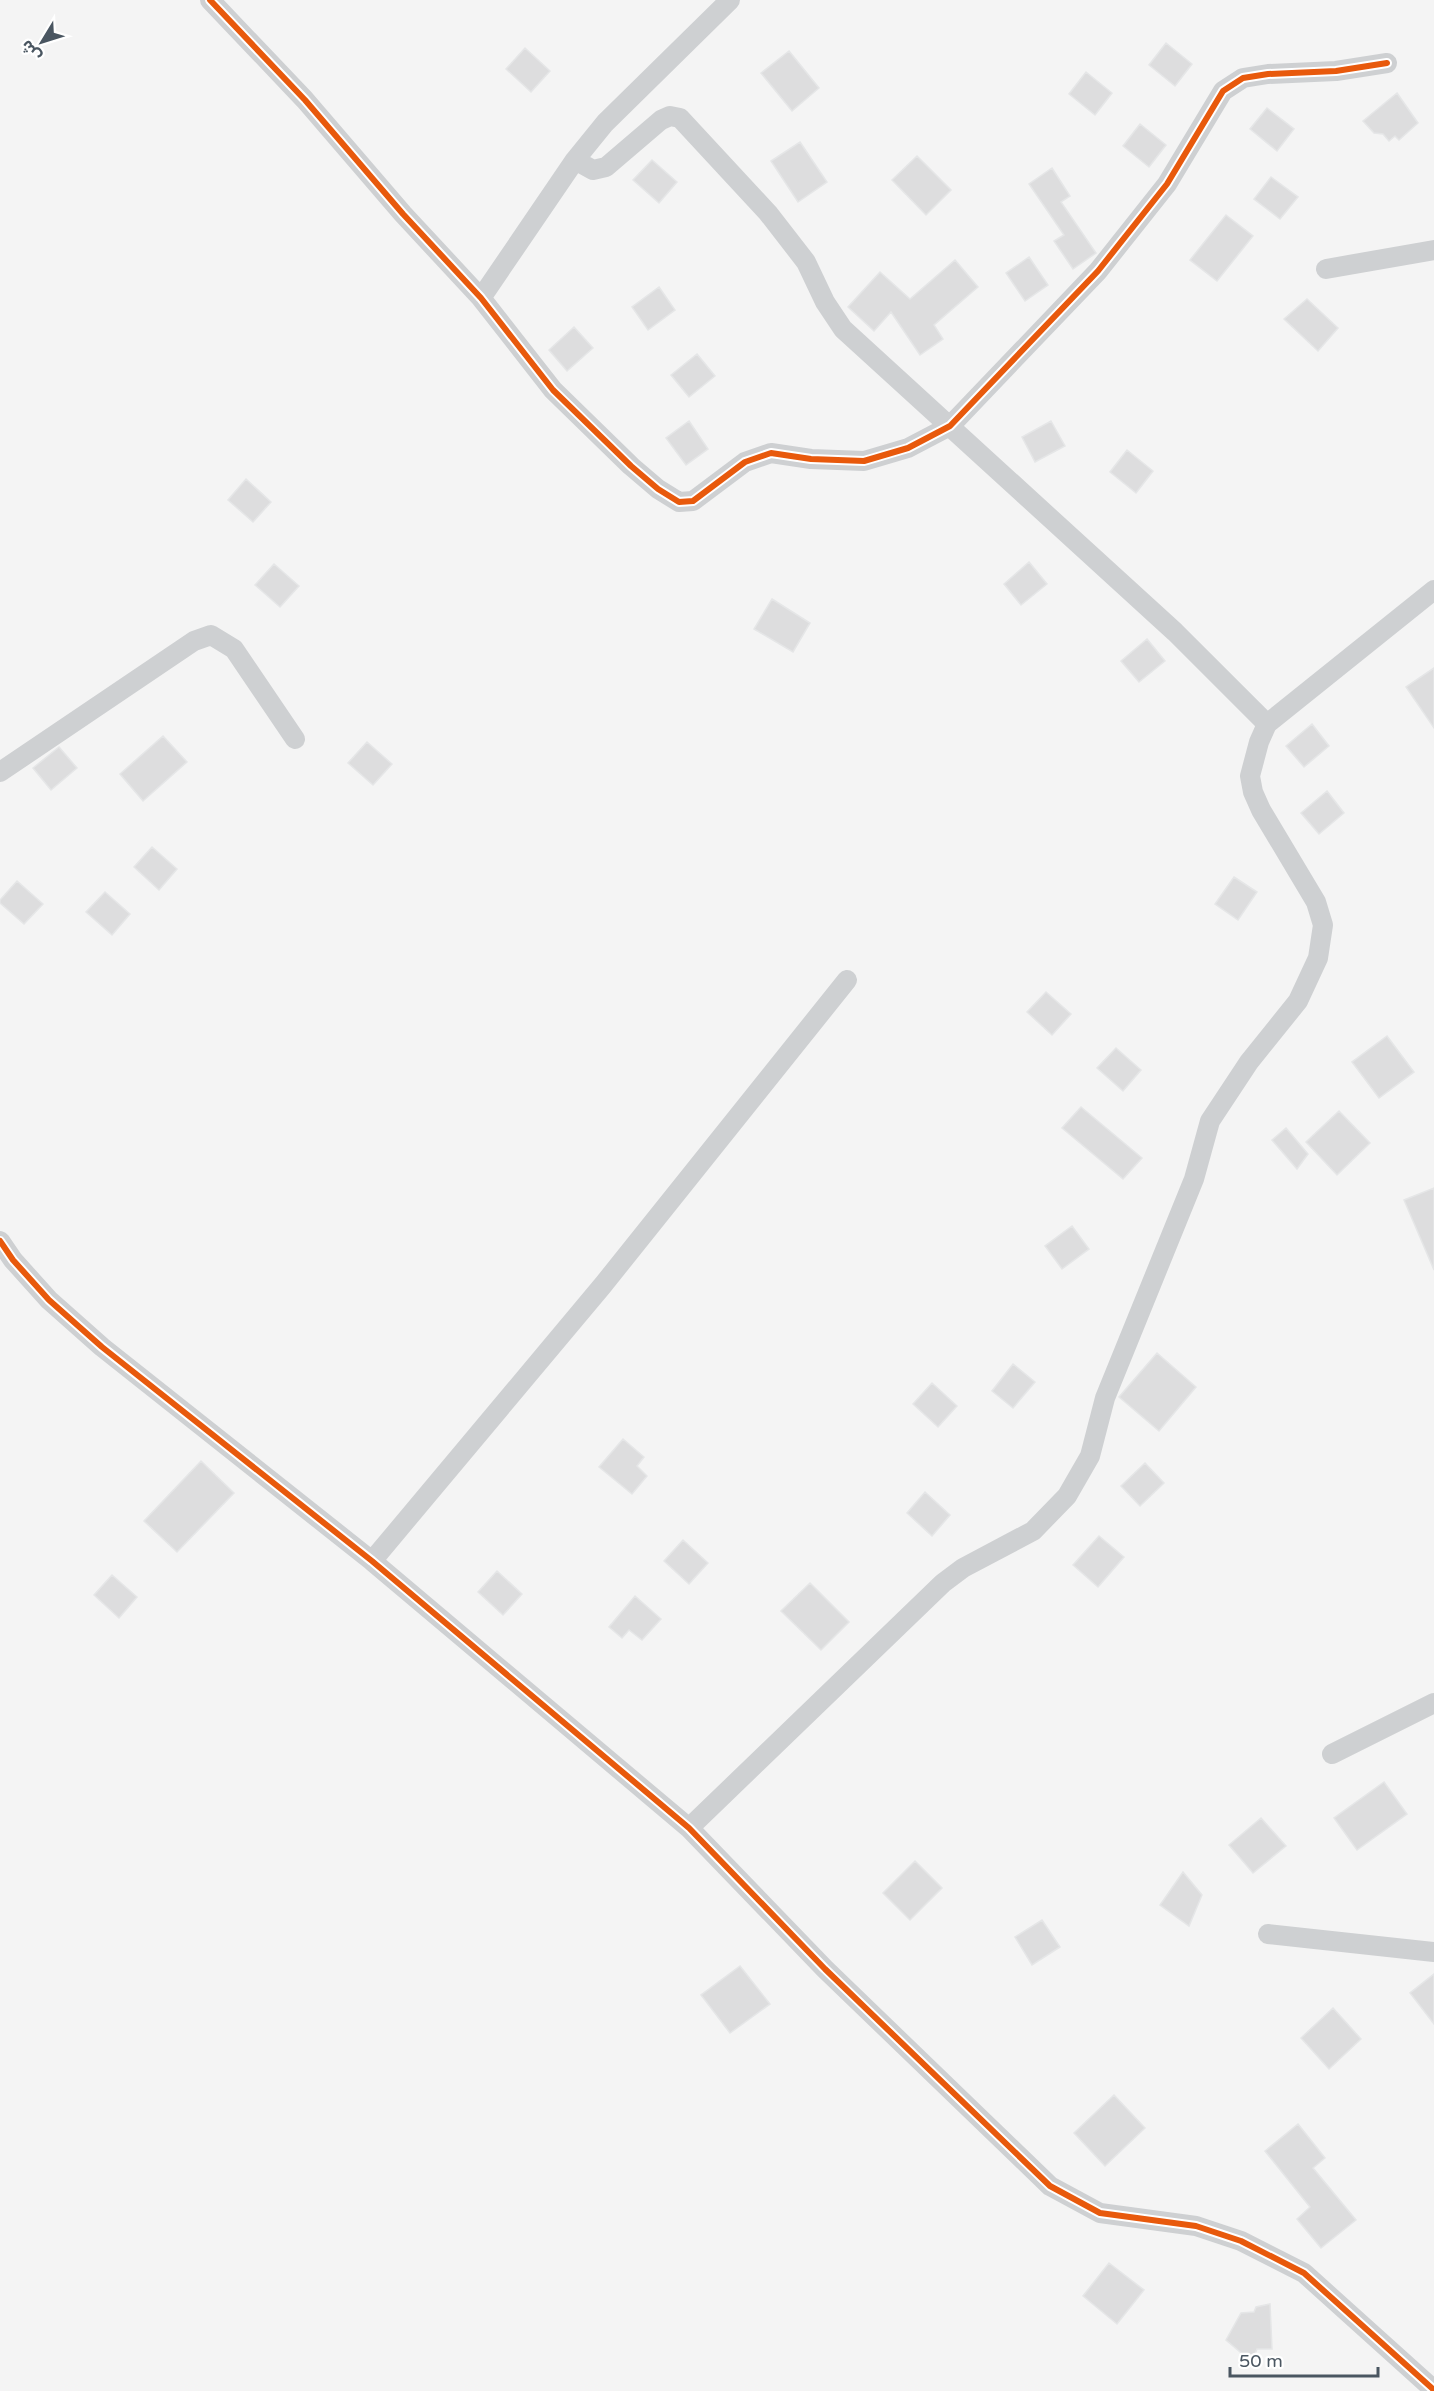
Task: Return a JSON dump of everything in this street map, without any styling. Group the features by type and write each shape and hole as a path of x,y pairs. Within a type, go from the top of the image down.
{"street":[{"path":"210,0 305,100 403,214 481,298 553,390 631,466 658,489 679,502 693,501 745,462 771,453 811,459 864,461 908,448 950,426 1098,271 1167,184 1223,91 1243,78 1251,76 1336,71 1387,63"},
{"path":"481,298 575,160 605,123 730,0"},
{"path":"575,160 592,170 606,167 662,120 670,116 680,118 768,213 806,262 825,302 843,329 1175,632 1267,724"},
{"path":"1326,269 1434,250"},
{"path":"688,1828 943,1583 963,1568 1033,1531 1067,1496 1090,1456 1105,1398 1194,1179 1210,1121 1249,1062 1298,1001 1318,958 1323,925 1316,902 1261,810 1253,792 1250,777 1259,742 1267,724 1434,590"},
{"path":"0,772 194,641 211,634 234,649 295,739"},
{"path":"372,1560 603,1285 847,980"},
{"path":"0,1241 13,1260 49,1300 102,1347 372,1560 688,1828 825,1969 1050,2186 1100,2213 1196,2226 1241,2241 1304,2273 1434,2390"},
{"path":"1332,1754 1434,1703"},
{"path":"1268,1934 1434,1952"}],"building":[{"path":"1166,43 1192,64 1175,86 1149,65"},
{"path":"525,48 550,71 531,92 506,69"},
{"path":"789,51 819,88 792,111 761,73"},
{"path":"1086,72 1112,93 1095,115 1069,94"},
{"path":"1397,93 1418,123 1399,140 1395,136 1389,141 1383,134 1374,133 1363,121"},
{"path":"1267,108 1294,129 1277,151 1250,129"},
{"path":"1140,124 1166,145 1149,167 1123,146"},
{"path":"800,142 827,182 798,202 771,161"},
{"path":"917,156 951,190 926,215 892,180"},
{"path":"652,160 677,182 659,203 633,180"},
{"path":"1052,168 1070,196 1061,202 1096,253 1073,269 1054,241 1064,235 1029,184"},
{"path":"1271,177 1298,197 1280,219 1254,199"},
{"path":"1226,215 1253,236 1217,281 1190,260"},
{"path":"1029,257 1048,285 1025,301 1006,273"},
{"path":"955,260 978,287 934,325 943,339 920,355 891,312 874,331 848,307 880,272 910,299"},
{"path":"659,287 675,310 648,330 632,307"},
{"path":"1307,299 1338,328 1318,351 1284,319"},
{"path":"574,327 593,348 567,371 549,350"},
{"path":"697,354 715,376 689,397 671,375"},
{"path":"689,421 708,449 686,465 666,438"},
{"path":"1051,421 1065,446 1035,462 1022,437"},
{"path":"1127,450 1153,471 1136,493 1110,472"},
{"path":"246,479 271,502 253,522 228,500"},
{"path":"1029,562 1047,584 1021,605 1004,584"},
{"path":"274,564 299,586 280,607 255,585"},
{"path":"772,599 810,623 793,652 754,629"},
{"path":"1147,639 1165,661 1139,682 1121,661"},
{"path":"1434,668 1434,728 1406,687"},
{"path":"1312,724 1329,746 1304,767 1286,746"},
{"path":"163,736 187,762 143,801 120,774"},
{"path":"367,742 392,764 373,785 348,763"},
{"path":"59,747 77,768 51,790 33,768"},
{"path":"1327,791 1344,813 1319,834 1301,813"},
{"path":"152,847 177,869 159,890 134,867"},
{"path":"1234,877 1257,892 1238,920 1215,904"},
{"path":"17,881 43,904 24,924 0,903 0,900"},
{"path":"105,892 130,914 112,935 86,912"},
{"path":"1046,992 1071,1014 1052,1035 1027,1012"},
{"path":"1387,1036 1414,1072 1379,1098 1352,1062"},
{"path":"1116,1048 1141,1070 1123,1091 1097,1068"},
{"path":"1081,1107 1142,1158 1123,1179 1062,1128"},
{"path":"1339,1111 1370,1143 1337,1175 1306,1142"},
{"path":"1286,1128 1308,1154 1297,1169 1272,1140"},
{"path":"1434,1188 1434,1270 1404,1200"},
{"path":"1072,1226 1089,1249 1062,1269 1045,1246"},
{"path":"1157,1353 1196,1387 1159,1431 1119,1397"},
{"path":"1013,1364 1035,1382 1013,1408 992,1391"},
{"path":"932,1383 957,1406 938,1427 913,1404"},
{"path":"623,1439 644,1457 637,1466 647,1476 632,1494 599,1467"},
{"path":"201,1461 234,1493 177,1552 144,1521"},
{"path":"1145,1463 1164,1483 1140,1506 1121,1486"},
{"path":"925,1492 950,1515 932,1536 907,1513"},
{"path":"1099,1536 1124,1557 1098,1587 1073,1565"},
{"path":"683,1540 708,1563 689,1584 664,1561"},
{"path":"497,1571 522,1594 503,1615 478,1592"},
{"path":"112,1575 137,1597 119,1618 94,1595"},
{"path":"810,1583 849,1622 821,1650 781,1611"},
{"path":"635,1596 661,1619 642,1640 629,1630 622,1638 609,1627"},
{"path":"1384,1782 1407,1814 1357,1850 1334,1818"},
{"path":"1261,1818 1286,1846 1253,1873 1229,1845"},
{"path":"915,1861 942,1888 910,1920 883,1893"},
{"path":"1183,1872 1202,1895 1189,1926 1160,1905"},
{"path":"1042,1920 1060,1947 1032,1965 1015,1937"},
{"path":"740,1966 770,2004 730,2033 701,1995"},
{"path":"1434,1974 1434,2024 1410,1993"},
{"path":"1333,2008 1361,2039 1329,2069 1301,2038"},
{"path":"1114,2095 1145,2128 1105,2166 1074,2133"},
{"path":"1298,2124 1325,2158 1313,2168 1356,2220 1321,2248 1297,2219 1310,2207 1265,2151"},
{"path":"1109,2263 1144,2290 1117,2324 1083,2296"},
{"path":"1270,2304 1272,2349 1257,2349 1252,2362 1226,2340 1241,2313 1254,2312 1256,2307"}],"cycle path":[{"path":"210,0 305,100 403,214 481,298 553,390 631,466 658,489 679,502 693,501 745,462 771,453 811,459 864,461 908,448 950,426 1098,271 1167,184 1223,91 1243,78 1268,74 1336,71 1387,63"},
{"path":"0,1241 13,1260 49,1300 102,1347 372,1561 689,1828 825,1969 1050,2186 1100,2213 1196,2226 1241,2241 1304,2273 1434,2390"}]}
